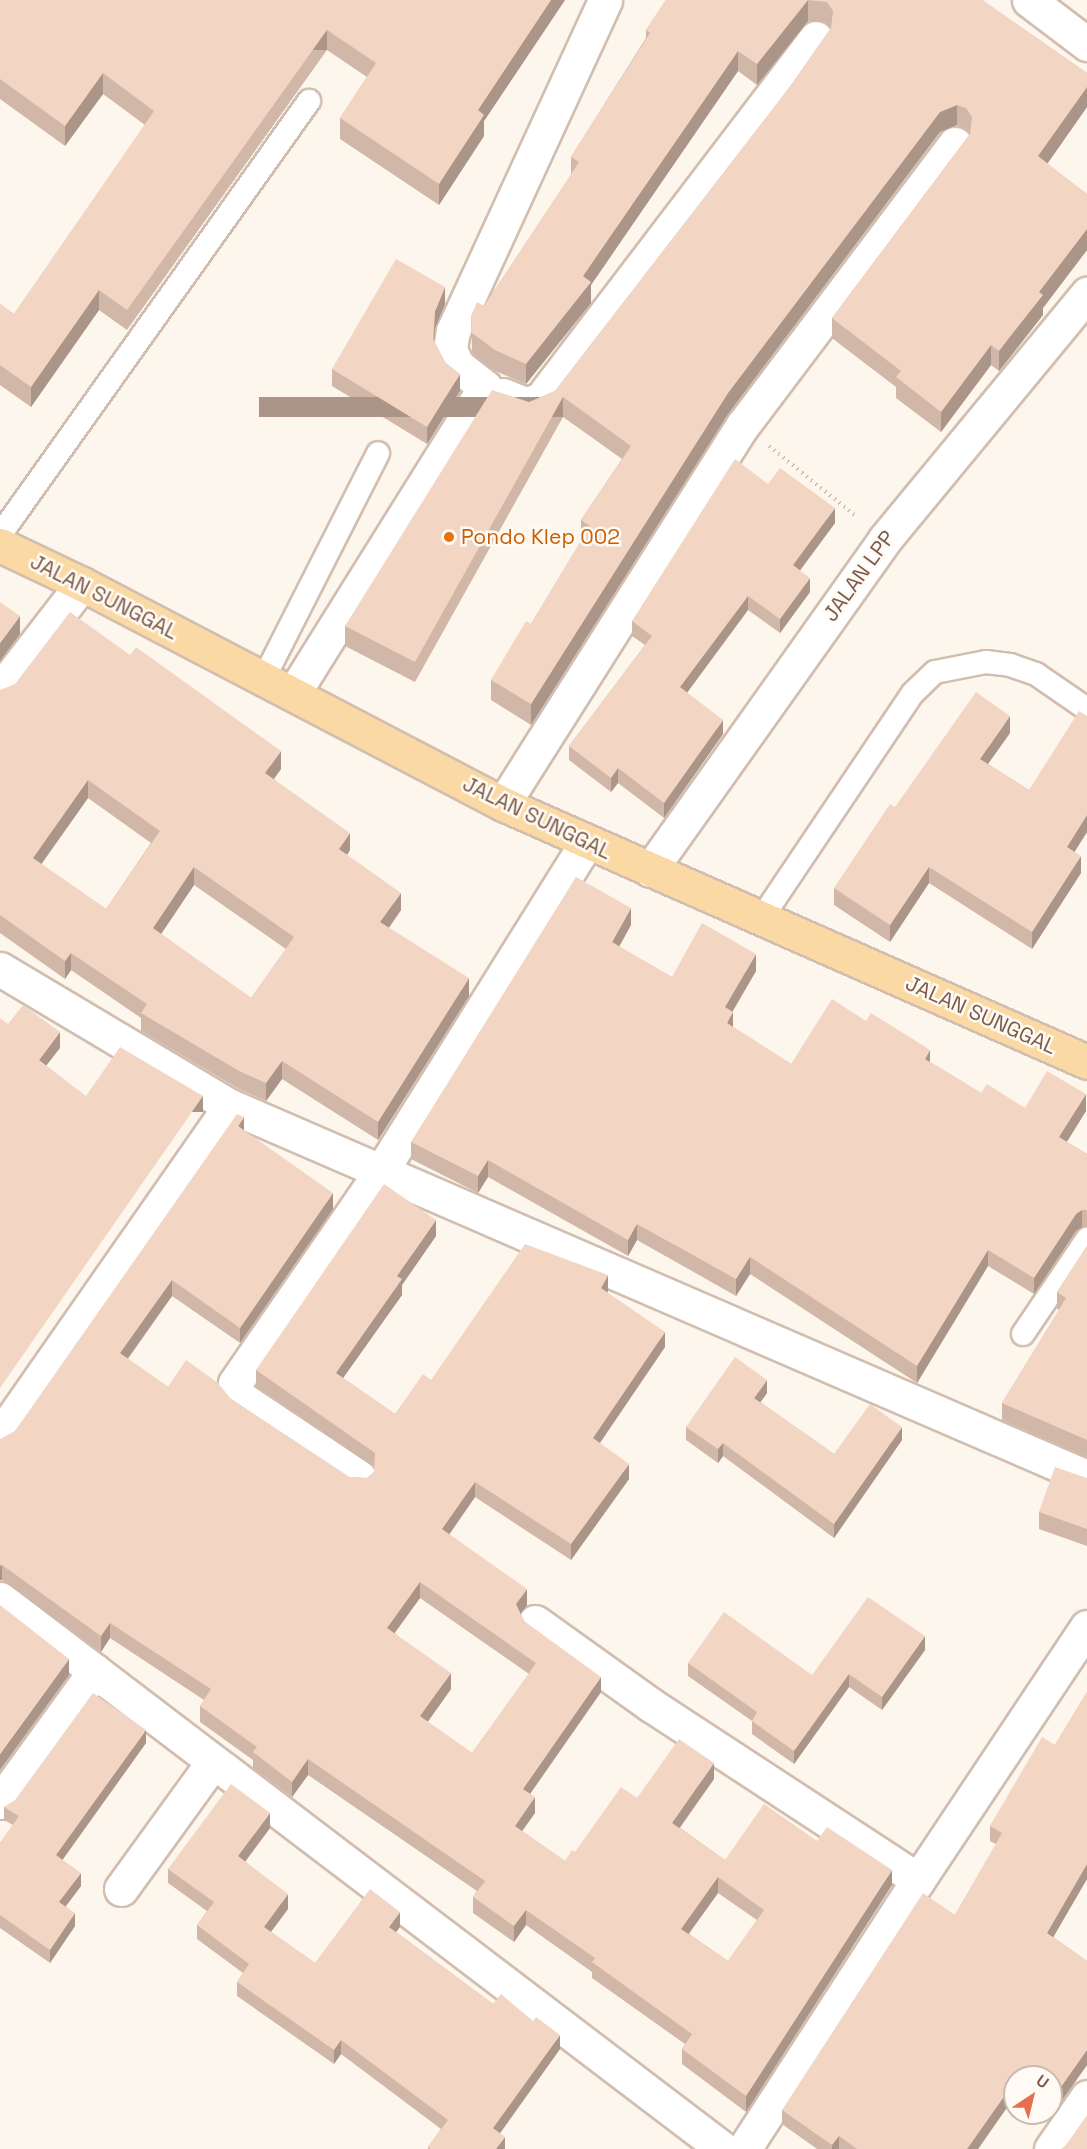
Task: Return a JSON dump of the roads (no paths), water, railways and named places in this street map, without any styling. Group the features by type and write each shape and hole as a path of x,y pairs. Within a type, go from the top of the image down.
{"main road":[{"name":"JALAN SUNGGAL","path":"0,545 82,584 503,804 586,843 1087,1062"}],"street":[{"path":"605,0 453,331 450,349 457,365 485,387 525,405 540,400 816,38"},
{"path":"1029,0 1087,44"},
{"path":"503,804 743,425 955,144"},
{"name":"JALAN LPP","path":"650,870 885,539 1087,294"},
{"path":"293,694 485,387"},
{"path":"0,690 82,584"},
{"path":"359,1477 242,1399 236,1394 235,1383 380,1173 586,843"},
{"path":"0,969 230,1106 380,1173 1087,1477"},
{"path":"0,1436 230,1106"},
{"path":"0,1599 723,2149"},
{"path":"535,1622 651,1705 918,1880"},
{"path":"744,2149 918,1880 1087,1627"},
{"path":"0,1802 95,1671"},
{"path":"121,1889 213,1762"},
{"path":"1052,2149 1087,2097"}],"lane":[{"path":"0,535 309,101"},
{"path":"264,678 378,453"},
{"path":"761,919 913,693 935,672 986,662 1010,665 1036,674 1087,710"},
{"path":"1023,1335 1087,1239"}],"place":[{"name":"Pondo Klep 002","path":"449,537"}]}
